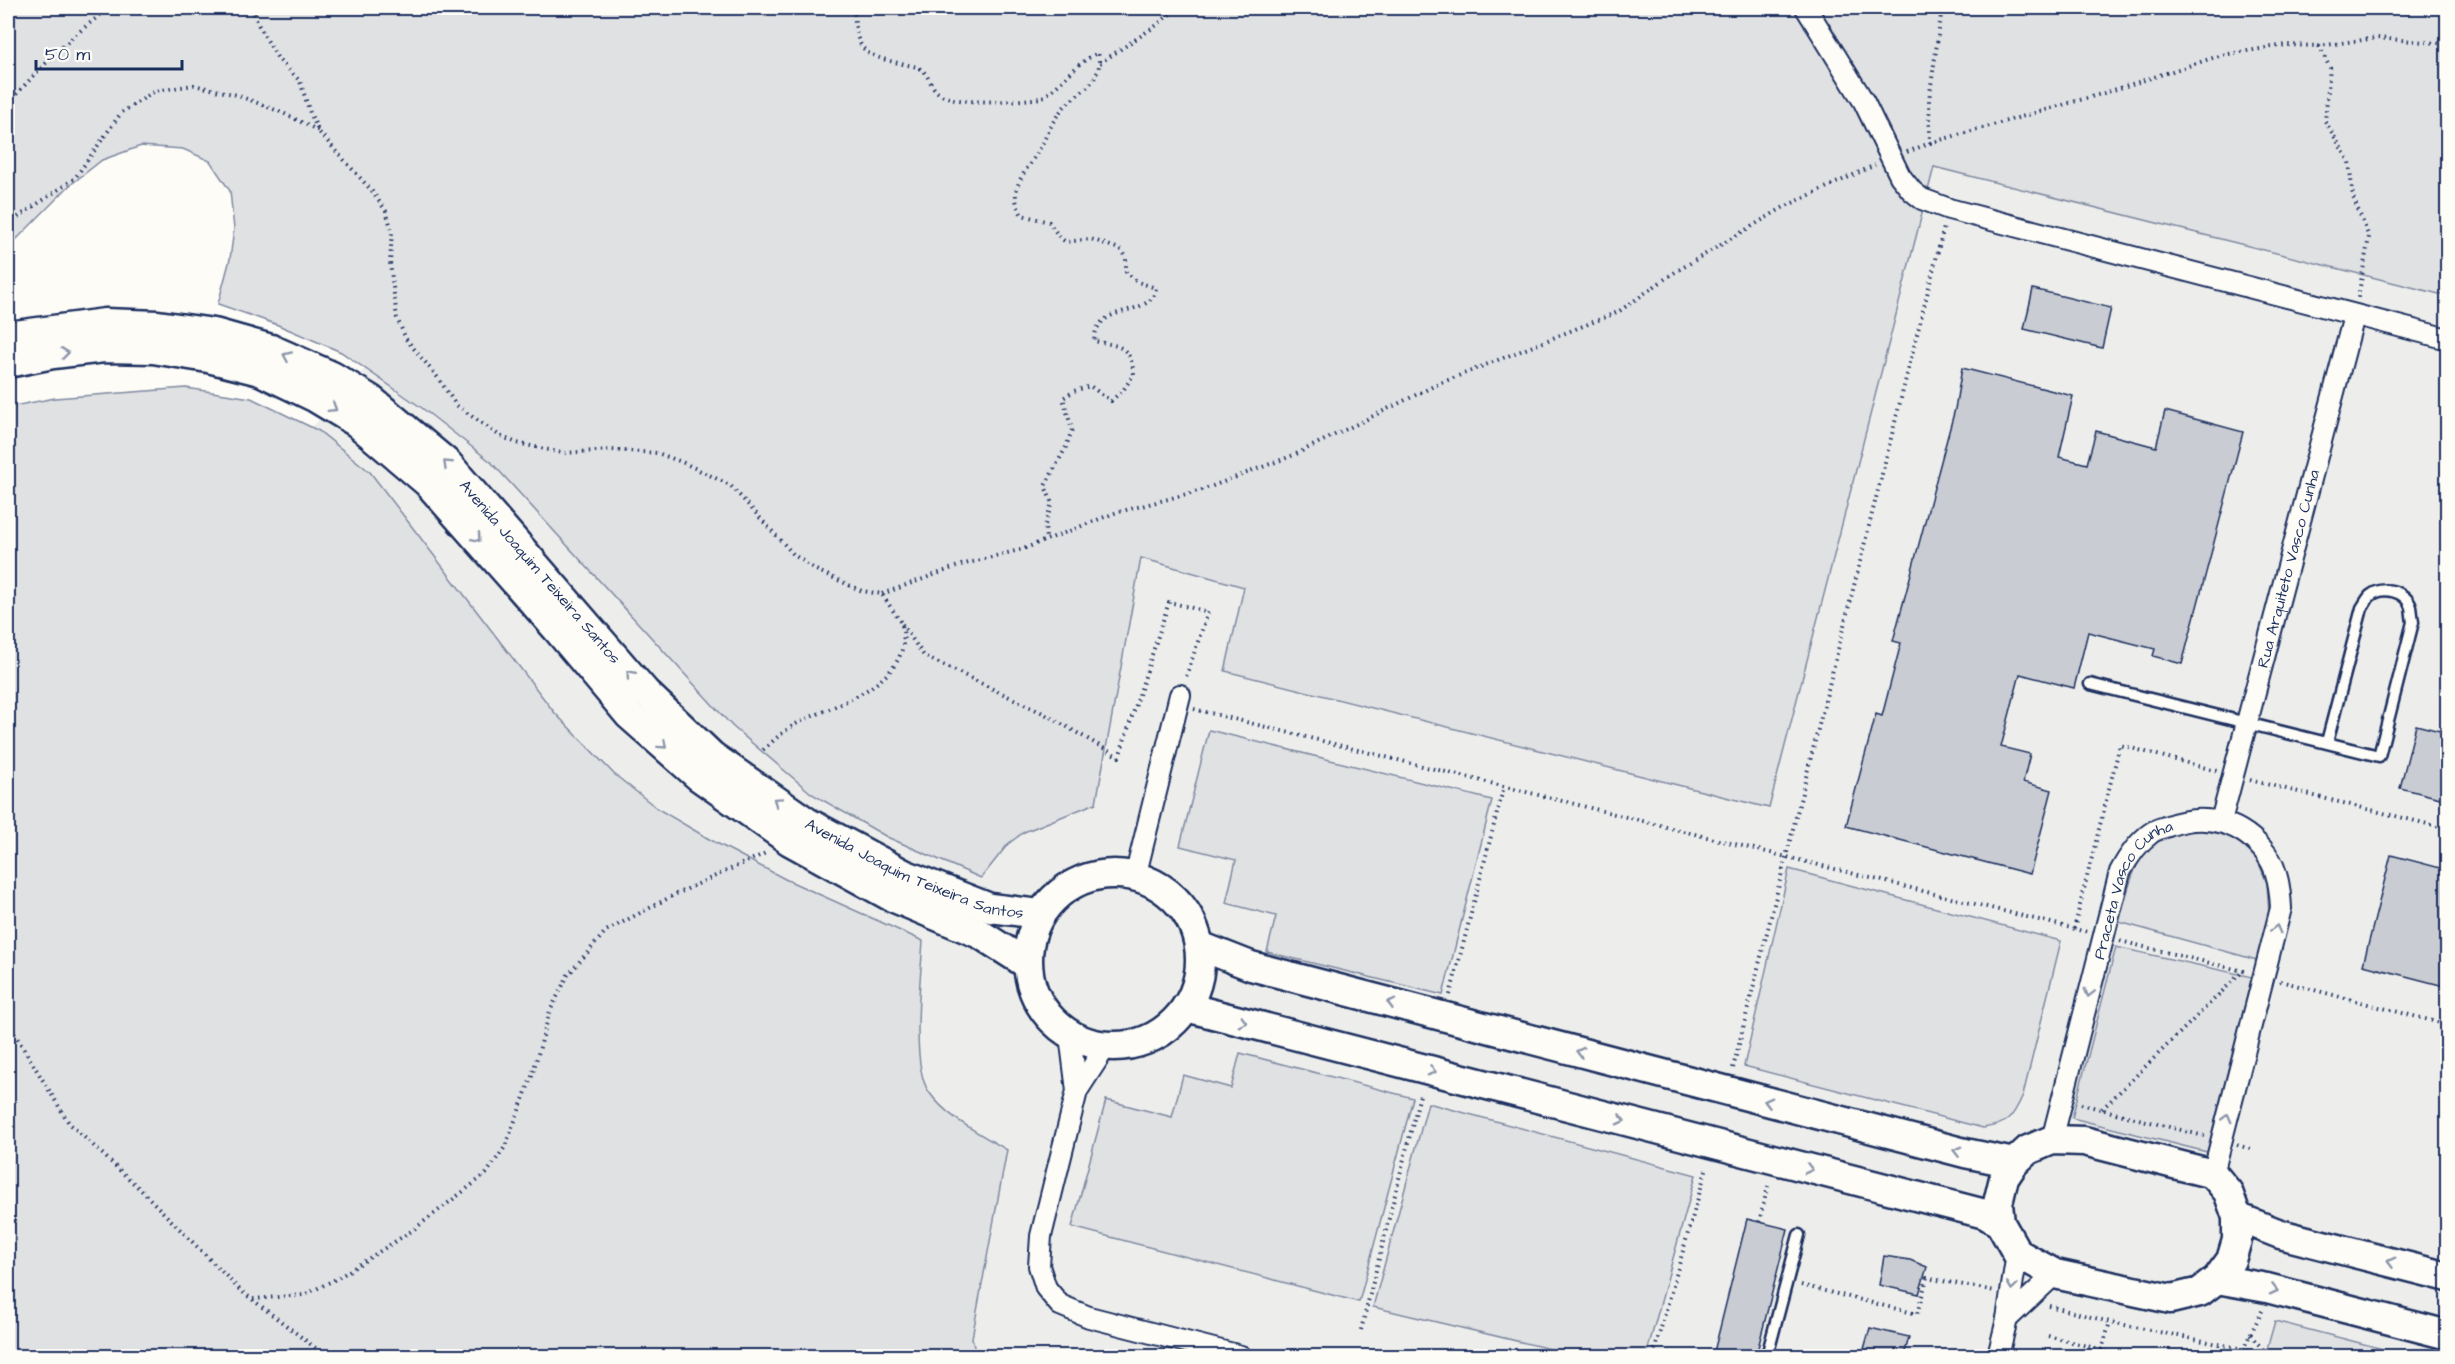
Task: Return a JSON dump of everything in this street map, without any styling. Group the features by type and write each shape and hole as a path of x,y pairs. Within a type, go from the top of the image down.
{"street":[{"path":"1806,8 1864,102 1890,158 1912,190 1922,198 1949,209 2448,339"},
{"name":"Rua Arquiteto Vasco Cunha","path":"2221,821 2354,316"},
{"name":"Avenida Joaquim Teixeira Santos","path":"8,336 105,323 158,325 213,333 271,349 332,376 370,399 448,464 645,692 712,756 807,822 904,874 990,908 1040,914"},
{"name":"Avenida Joaquim Teixeira Santos","path":"8,363 53,354 104,348 153,349 208,358 260,371 326,404 356,422 428,483 629,715 698,776 790,841 890,896 980,934 1027,964"},
{"path":"1135,877 1179,700"},
{"name":"Praceta Vasco Cunha","path":"2052,1140 2120,872 2132,850 2152,831 2188,819 2221,821 2252,838 2269,857 2280,884 2281,908 2213,1174"},
{"path":"1116,873 1135,877 1146,879 1171,895 1190,918 1200,946 1200,968 1196,988 1186,1007 1171,1025 1151,1038 1129,1045 1106,1046 1087,1042 1070,1035 1048,1016 1033,992 1027,964 1030,938 1040,914 1060,892 1087,878 1116,873"},
{"path":"1200,946 1251,966 1965,1153 2014,1163"},
{"path":"1186,1007 1974,1211 1985,1214 2000,1223"},
{"path":"1070,1035 1077,1091"},
{"path":"1106,1046 1077,1091 1041,1236 1039,1266 1046,1288 1060,1305 1089,1317 1241,1356"},
{"path":"2017,1253 2055,1274 2171,1299 2199,1292 2217,1279 2231,1260 2237,1240 2237,1217 2228,1192 2213,1174 2084,1141 2052,1140 2028,1150 2014,1163 2004,1178 1998,1203 2000,1223 2017,1253 2019,1297"},
{"path":"2237,1217 2280,1234 2448,1277"},
{"path":"1998,1356 2007,1319 2019,1297 2055,1274"},
{"path":"2217,1279 2267,1288 2448,1335"}],"lane":[{"path":"2090,684 2379,756 2413,622 2411,606 2402,595 2391,590 2378,591 2369,597 2362,608 2327,742"},
{"path":"1767,1356 1799,1234"}],"path":[{"path":"8,103 52,56 98,16 111,8"},
{"path":"252,8 259,27 278,59 300,81 310,113 319,132 371,190 386,211 392,231 390,263 396,318 406,339 439,379 456,405 500,436 517,444 563,453 612,450 657,453 682,462 730,485 794,555 816,570 862,591 882,594 961,565 1046,540 1115,513 1202,490 1294,455 1438,384 1618,312 1672,274 1784,207 1890,158 1930,143 2101,94 2222,55 2285,45 2319,46 2377,38 2448,45"},
{"path":"854,8 859,46 867,53 915,66 926,72 935,90 956,100 1041,98 1077,64 1098,53 1100,63 1095,79 1059,112 1037,154 1022,174 1016,190 1016,200 1022,215 1049,222 1060,238 1066,242 1091,238 1122,250 1126,257 1126,272 1138,282 1156,288 1156,292 1146,305 1112,315 1098,327 1094,341 1122,347 1132,359 1134,374 1124,389 1111,401 1090,386 1074,391 1063,398 1072,430 1066,447 1045,486 1052,503 1045,525 1046,540"},
{"path":"1100,63 1157,24 1176,8"},
{"path":"1930,143 1929,100 1941,8"},
{"path":"2319,46 2330,68 2325,120 2349,161 2353,197 2369,237 2354,316"},
{"path":"8,224 75,178 121,113 155,91 194,85 237,95 283,113 319,132"},
{"path":"1733,1068 1949,209"},
{"path":"882,594 924,656 1043,712 1119,757 1169,602 1208,612 1179,700 1504,786 2104,936 2448,1025"},
{"path":"763,750 781,733 856,696 884,678 898,660 902,642 902,624"},
{"path":"2074,929 2120,745 2233,776 2448,829"},
{"path":"1444,1017 1504,786"},
{"path":"253,1299 304,1295 338,1278 413,1230 486,1174 505,1147 532,1076 554,1002 568,975 606,931 676,894 790,841"},
{"path":"2102,1109 2242,971"},
{"path":"8,1023 69,1123 141,1190 240,1290 326,1356"},
{"path":"1361,1330 1420,1095"},
{"path":"2062,1099 2254,1150"},
{"path":"1653,1356 1706,1170"},
{"path":"1759,1222 1768,1186"},
{"path":"1786,1282 1917,1314 1927,1278 2019,1297 2110,1322 2243,1349 2264,1307"},
{"path":"2100,1356 2110,1322"},
{"path":"2250,1335 2269,1356"},
{"path":"2048,1336 2126,1356"}],"shaded area":[{"path":"8,8 2447,8 2447,296 1934,167 1769,808 1225,671 1244,587 1141,558 1096,803 1024,832 1008,844 981,878 887,837 812,794 732,726 491,462 422,408 341,352 278,325 218,304 230,259 234,229 230,191 210,161 183,149 141,146 102,160 69,186 8,248"},
{"path":"1670,8 2447,8 2447,1356 755,1356 120,641 553,159"},
{"path":"186,388 251,398 319,431 370,472 554,712 614,774 658,809 785,879 923,941 918,1041 923,1079 929,1092 946,1110 965,1125 1007,1150 972,1338 976,1356 8,1356 8,407 55,398"},
{"path":"1209,730 1492,800 1443,995 1267,952 1276,916 1226,903 1236,860 1180,846"},
{"path":"2201,826 2229,833 2257,859 2267,883 2269,915 2257,960 2119,922 2135,870 2151,847 2163,838 2179,831"},
{"path":"1789,869 2061,941 2023,1095 2009,1119 1999,1125 1983,1128 1744,1066"},
{"path":"2116,947 2252,977 2207,1152 2072,1118"},
{"path":"1240,1053 1413,1098 1359,1302 1072,1227 1106,1100 1172,1117 1183,1075 1231,1088"},
{"path":"1428,1103 1696,1175 1646,1356 1580,1356 1373,1307"},
{"path":"2275,1321 2410,1356 2265,1356"}],"building":[{"path":"2033,289 2111,308 2102,348 2024,329"},
{"path":"1962,368 2073,396 2059,457 2087,464 2096,431 2156,447 2165,411 2243,432 2182,664 2153,656 2155,649 2088,632 2074,688 2020,674 2001,747 2030,754 2023,782 2052,790 2030,874 1846,826 1876,714 1882,716 1901,643 1893,641 1955,409"},
{"path":"2416,725 2448,733 2448,800 2400,788"},
{"path":"2391,855 2448,870 2448,987 2363,965"},
{"path":"1747,1219 1788,1229 1756,1356 1713,1356"},
{"path":"1884,1256 1910,1260 1927,1267 1919,1294 1879,1285"},
{"path":"1870,1328 1909,1337 1904,1356 1862,1356"}]}
